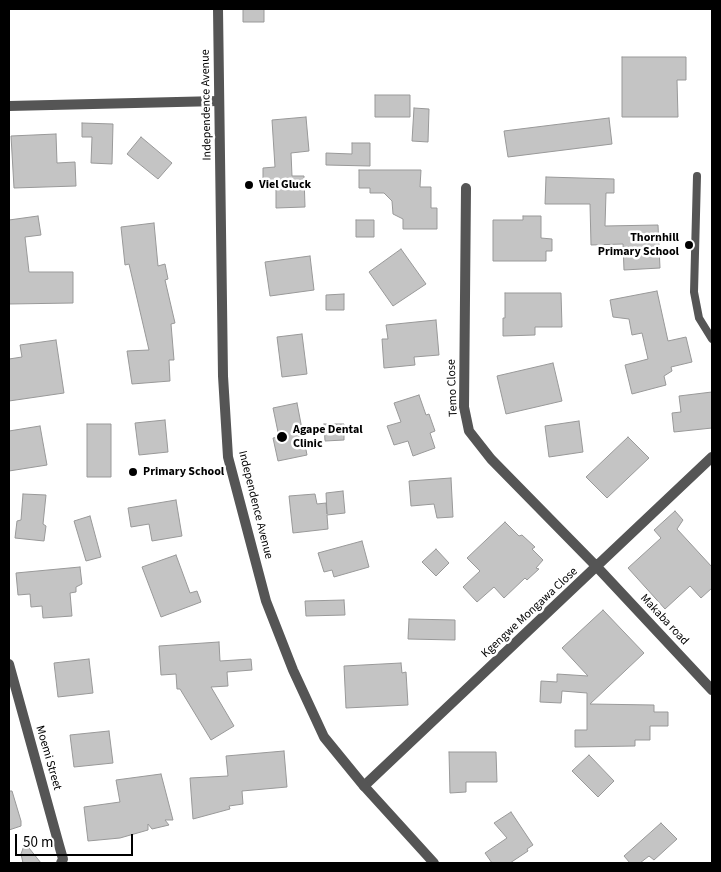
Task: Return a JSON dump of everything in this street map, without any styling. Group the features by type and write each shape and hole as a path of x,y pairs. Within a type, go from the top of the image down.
{"street":[{"name":"Independence Avenue","path":"218,9 223,376 228,457 266,601 292,670 324,737 364,786 434,863"},
{"path":"9,106 219,101"},
{"name":"Temo Close","path":"466,188 464,407 469,431 491,459 597,567"},
{"name":"Kgengwe Mongawa Close","path":"364,786 712,457"},
{"name":"Makaba road","path":"597,567 712,690"},
{"name":"Moemi Street","path":"9,664 62,861"}],"lane":[{"path":"697,176 694,292 699,318 712,339"}],"building":[{"path":"243,9 264,9 264,22 243,22"},
{"path":"622,57 686,57 686,80 677,80 678,117 622,117"},
{"path":"375,95 410,95 410,117 375,117"},
{"path":"414,108 429,109 428,142 412,141"},
{"path":"306,117 309,151 291,153 292,176 304,176 305,207 276,208 276,189 263,189 263,168 275,167 272,120"},
{"path":"609,118 612,144 508,157 504,131"},
{"path":"82,123 113,124 112,164 91,163 92,137 82,137"},
{"path":"56,134 57,163 75,162 76,186 14,188 11,136"},
{"path":"141,137 172,163 158,179 127,154"},
{"path":"352,143 370,143 370,166 326,165 326,153 352,154"},
{"path":"359,170 421,170 420,187 431,187 431,208 437,208 437,229 403,229 403,219 393,214 392,201 384,193 370,193 370,188 359,188"},
{"path":"546,177 614,179 614,193 606,193 605,226 658,225 660,268 624,270 623,244 591,245 590,204 545,204"},
{"path":"38,216 41,235 25,237 29,272 73,272 73,303 9,304 9,220"},
{"path":"523,216 541,216 541,238 552,239 552,251 546,251 546,261 493,261 493,220 523,220"},
{"path":"356,220 374,220 374,237 356,237"},
{"path":"154,223 158,266 165,264 168,279 165,280 175,323 171,324 174,360 169,360 170,381 132,384 127,351 149,350 129,264 125,265 121,227"},
{"path":"401,249 426,284 393,306 369,272"},
{"path":"310,256 314,290 270,296 265,262"},
{"path":"657,291 668,341 686,337 692,362 671,367 672,371 664,376 666,385 632,394 625,365 648,359 642,333 632,335 629,319 613,317 610,300"},
{"path":"505,293 561,293 562,327 535,327 535,335 503,336"},
{"path":"344,294 344,310 326,310 326,295"},
{"path":"436,320 439,355 414,357 415,365 384,368 382,339 388,339 386,325"},
{"path":"302,334 307,374 282,377 277,337"},
{"path":"56,340 64,393 9,401 9,359 22,357 20,345"},
{"path":"553,363 562,401 506,414 497,376"},
{"path":"712,392 712,428 674,432 672,413 681,412 679,396"},
{"path":"419,395 426,415 429,414 435,431 430,433 435,448 413,456 408,441 394,445 387,426 401,422 394,403"},
{"path":"297,403 307,455 278,461 273,438 279,437 273,408"},
{"path":"165,420 168,452 139,455 135,423"},
{"path":"579,421 583,452 549,457 545,426"},
{"path":"87,424 111,424 111,477 87,477"},
{"path":"324,424 344,424 344,440 325,441"},
{"path":"40,426 47,465 9,471 9,431"},
{"path":"628,437 649,458 607,498 586,477"},
{"path":"451,478 453,517 437,518 434,504 411,506 409,481"},
{"path":"343,491 345,513 327,515 328,529 293,533 289,496 315,494 317,504 326,503 327,514 326,493"},
{"path":"23,494 46,495 43,524 46,526 44,541 15,538 17,521 21,520"},
{"path":"176,500 182,536 152,541 149,524 131,527 128,508"},
{"path":"675,511 683,520 677,529 712,567 712,588 701,598 690,586 665,609 628,568 661,538 654,530"},
{"path":"90,516 101,557 86,561 74,521"},
{"path":"505,522 519,536 522,535 535,547 532,549 543,560 536,568 539,569 527,580 525,578 504,598 494,587 477,602 463,587 480,571 467,558"},
{"path":"362,541 369,567 334,577 332,570 324,572 318,553"},
{"path":"436,549 449,563 436,576 422,562"},
{"path":"176,555 190,593 197,591 201,602 161,617 142,567"},
{"path":"80,567 82,584 76,587 76,592 70,593 72,616 43,618 42,606 31,607 30,594 18,595 16,573"},
{"path":"344,600 345,615 306,616 305,601"},
{"path":"603,610 644,653 590,704 654,705 654,712 668,712 668,726 650,726 650,740 635,740 635,746 575,747 575,730 587,730 587,693 562,691 561,703 540,702 541,681 557,682 557,674 588,676 562,648"},
{"path":"409,619 455,620 455,640 408,639"},
{"path":"219,642 220,661 251,659 252,670 227,672 228,686 211,687 234,726 211,740 180,689 177,689 176,674 161,675 159,646"},
{"path":"89,659 93,693 58,697 54,663"},
{"path":"401,663 402,673 406,672 408,705 346,708 344,666"},
{"path":"109,731 113,763 74,767 70,735"},
{"path":"284,751 287,787 242,791 243,804 229,806 230,809 193,819 190,778 228,776 226,756"},
{"path":"449,752 496,752 497,782 466,782 466,792 450,793"},
{"path":"589,755 614,781 598,797 572,771"},
{"path":"161,774 173,820 165,820 169,825 152,829 148,824 148,830 120,838 88,841 84,807 120,802 116,780"},
{"path":"9,791 12,791 21,826 9,830"},
{"path":"511,812 533,845 527,849 528,851 510,863 492,863 485,853 507,838 494,823"},
{"path":"661,823 677,839 654,860 649,856 640,863 630,863 624,856"},
{"path":"25,843 41,863 23,863 21,854"}],"place":[{"name":"Viel Gluck","path":"249,185"},
{"name":"Thornhill Primary School","path":"689,245"},
{"name":"Agape Dental Clinic","path":"282,437"},
{"name":"Primary School","path":"133,472"}]}
